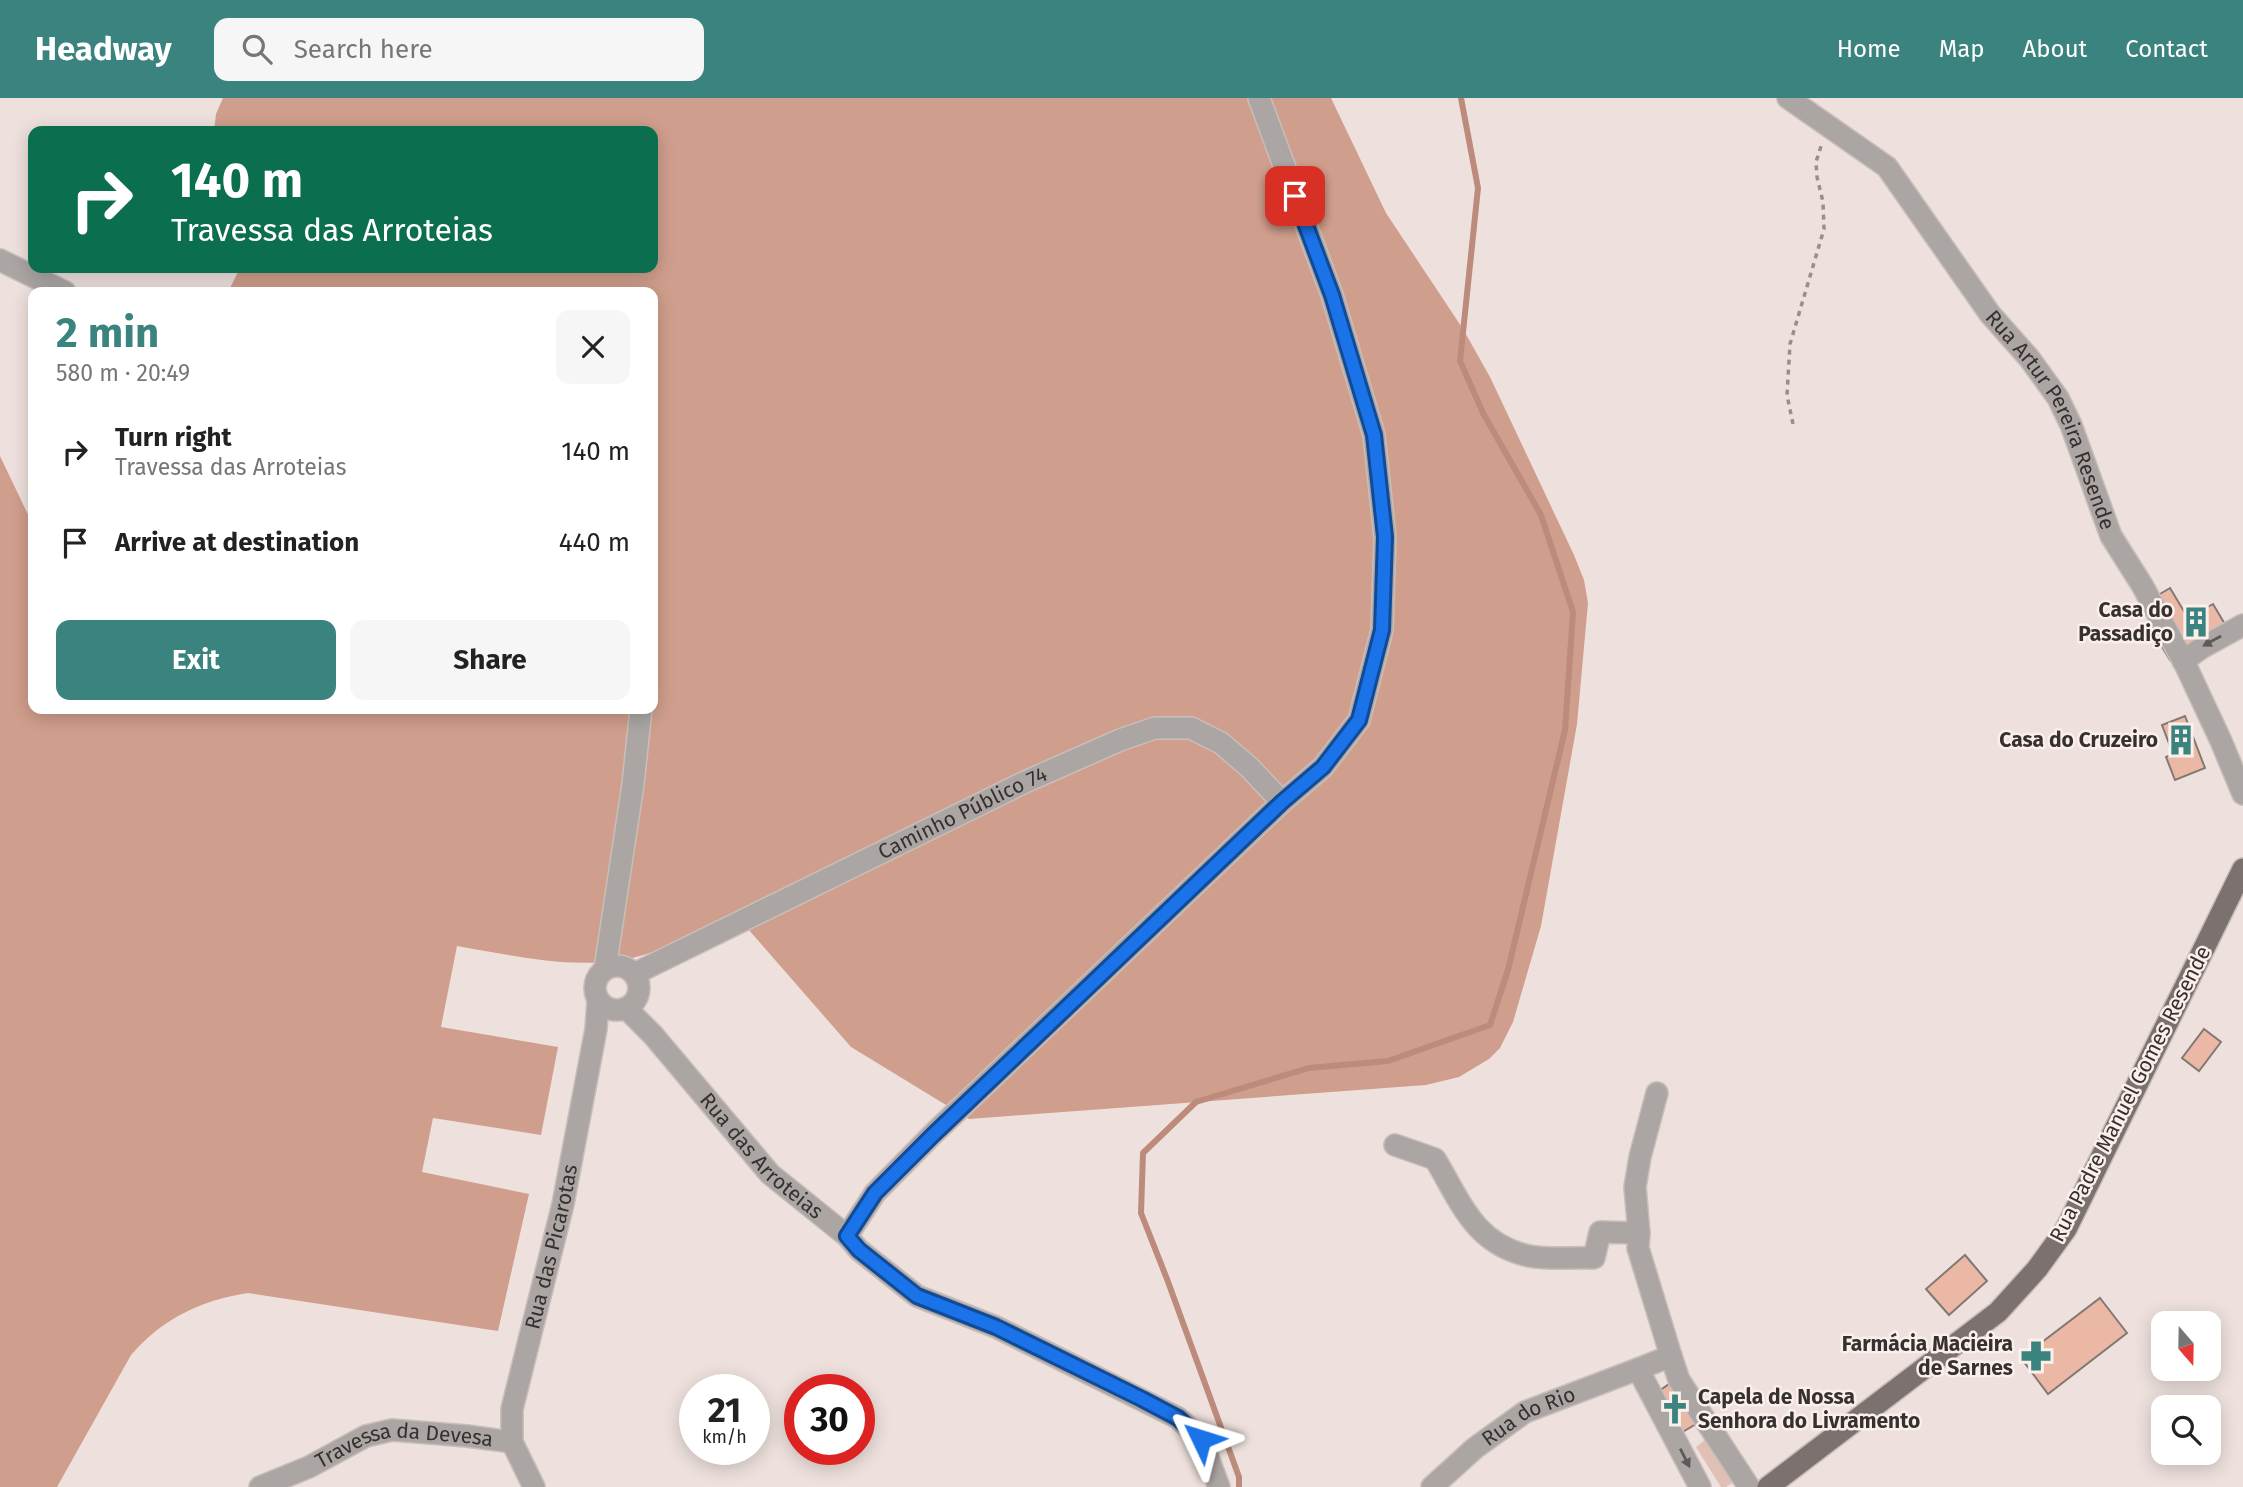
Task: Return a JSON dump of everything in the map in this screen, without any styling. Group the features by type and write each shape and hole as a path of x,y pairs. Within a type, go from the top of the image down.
{"main road":[{"name":"Rua Padre Manuel Gomes Resende","path":"1773,1486 1998,1312 2037,1269 2066,1229 2243,869"}],"street":[{"path":"847,1236 875,1193 1282,802 1323,767 1359,720 1382,630 1385,537 1374,435 1332,295 1259,98"},
{"name":"Rua Artur Pereira Resende","path":"1788,98 1887,167 1990,314 2029,358 2058,398 2071,425 2111,536 2143,585 2183,660 2243,794"},
{"path":"0,260 55,287"},
{"path":"2183,660 2243,625"},
{"path":"606,969 641,714"},
{"name":"Caminho Público 74","path":"634,974 1025,782 1155,728 1191,728 1221,743 1249,767 1282,802"},
{"path":"621,966 634,974 639,986 632,1004 626,1008 612,1010 598,1001 595,984 598,976 606,969 621,966"},
{"name":"Rua das Picarotas","path":"534,1487 512,1443 512,1409 563,1204 596,1030 598,1001"},
{"name":"Rua das Arroteias","path":"626,1008 653,1035 770,1174 847,1236 859,1250 917,1296 996,1327 1178,1418 1201,1439 1219,1487"},
{"path":"1657,1093 1634,1187 1638,1248 1679,1380 1749,1487"},
{"path":"1395,1145 1435,1159 1471,1221 1499,1246 1531,1257 1594,1258 1600,1232 1639,1233"},
{"name":"Rua do Rio","path":"1432,1487 1475,1448 1525,1412 1671,1356"},
{"path":"1638,1369 1700,1487"},
{"name":"Travessa da Devesa","path":"260,1487 309,1467 366,1436 393,1430 512,1443"}],"path":[{"path":"1793,424 1787,395 1790,344 1824,229 1823,202 1816,162 1829,125"}],"shaded area":[{"path":"223,98 1331,98 1386,213 1463,329 1490,377 1584,580 1588,603 1577,724 1541,926 1513,1022 1500,1048 1489,1059 1459,1077 1426,1085 969,1119 851,1047 734,913 664,947 617,961 548,961 457,946 441,1027 558,1047 541,1135 433,1118 422,1172 529,1194 498,1331 248,1293 198,1306 169,1321 131,1355 57,1487 0,1487 0,456 28,515 28,714 658,714 658,287 230,287 238,273 658,273 658,126 215,126 216,114"},
{"path":"1706,1439 1734,1482 1726,1487 1721,1487 1696,1447"}],"building":[{"name":"Casa do Passadiço","path":"2170,588 2188,618 2213,604 2226,626 2170,660 2155,635 2172,625 2155,597"},
{"name":"Casa do Cruzeiro","path":"2185,716 2205,768 2175,780 2166,757 2173,754 2162,725"},
{"path":"2204,1029 2221,1042 2199,1071 2182,1058"},
{"path":"1965,1255 1987,1281 1949,1315 1926,1289"},
{"path":"2100,1298 2127,1333 2048,1394 2021,1358"},
{"name":"Capela de Nossa Senhora do Livramento","path":"1669,1384 1696,1424 1681,1433 1655,1394"}],"waterway":[{"path":"1239,1487 1239,1477 1141,1213 1143,1153 1196,1102 1309,1068 1388,1061 1490,1025 1508,970 1565,730 1573,612 1541,515 1483,413 1460,361 1478,188 1461,98"}],"place":[{"name":"Casa do Passadiço","path":"2196,622"},
{"name":"Casa do Cruzeiro","path":"2181,740"},
{"name":"Farmácia Macieira de Sarnes","path":"2036,1356"},
{"name":"Capela de Nossa Senhora do Livramento","path":"1675,1409"}],"route":[{"path":"1201,1439 1178,1418 1142,1399 996,1327 917,1296 859,1250 847,1236 875,1193 1282,802 1323,767 1359,720 1382,630 1385,537 1374,435 1332,295 1295,196"}]}
